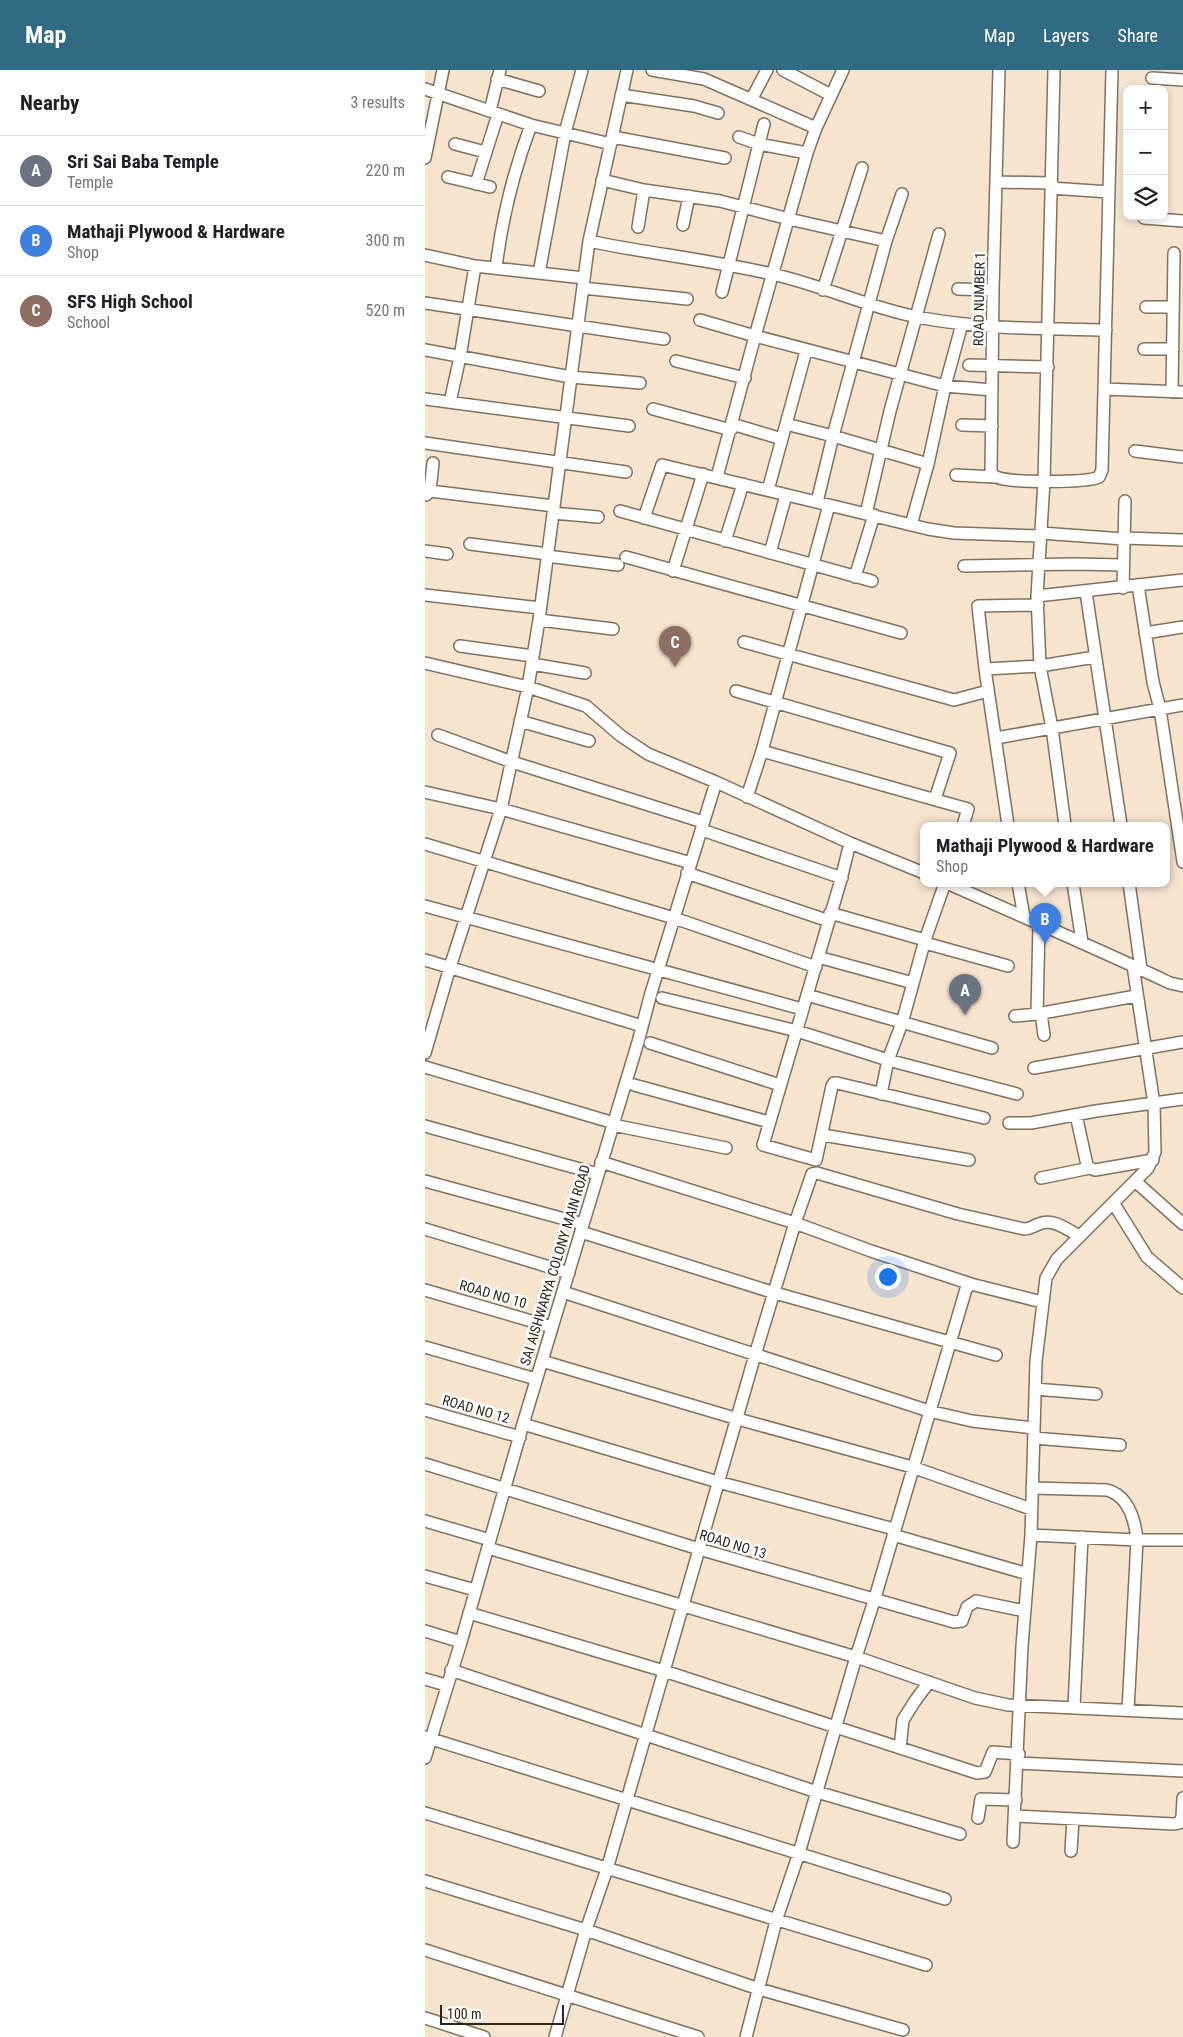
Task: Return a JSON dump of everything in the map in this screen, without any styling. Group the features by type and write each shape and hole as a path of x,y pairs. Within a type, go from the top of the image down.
{"street":[{"path":"426,150 443,70"},
{"path":"539,273 565,133 582,70"},
{"path":"425,1053 430,1018 466,918 501,809 528,687 539,620 589,241 602,180 613,141 627,70"},
{"path":"652,70 704,74 816,128"},
{"path":"752,98 767,70"},
{"path":"783,70 831,95"},
{"path":"717,477 807,153 816,128 843,70"},
{"name":"ROAD NUMBER 1","path":"994,477 991,472 991,426 999,70"},
{"path":"1054,70 1048,367 1037,601 1040,666 1052,728 1065,822"},
{"path":"956,475 1044,481 1090,480 1099,477 1102,470 1112,70"},
{"path":"476,184 494,113 498,74 539,91"},
{"path":"1152,78 1183,80"},
{"path":"425,89 531,125 565,133 725,158"},
{"path":"621,95 694,106 718,113"},
{"path":"722,292 764,124"},
{"path":"496,268 499,242 513,176 531,125"},
{"path":"739,137 759,144 807,153"},
{"path":"455,144 485,152"},
{"path":"823,290 861,168"},
{"path":"448,177 490,187"},
{"path":"602,180 644,190 689,196 743,207 886,241"},
{"path":"996,182 1109,192"},
{"path":"638,227 644,190"},
{"path":"817,502 852,362 886,241 902,194"},
{"path":"683,225 689,196"},
{"path":"1168,220 1183,221"},
{"path":"855,576 870,514 881,451 900,374 939,234"},
{"path":"589,241 773,274 869,304 916,316 962,324 1106,330"},
{"path":"1104,389 1177,392 1173,349 1174,253"},
{"path":"425,255 475,266 539,273 583,283 687,299"},
{"path":"450,402 460,357 475,266"},
{"path":"959,289 993,290"},
{"path":"425,303 664,339"},
{"path":"1146,307 1173,307"},
{"path":"700,320 806,351 945,386 992,390"},
{"path":"911,525 962,324"},
{"path":"1144,348 1173,349"},
{"path":"425,350 571,377 641,383"},
{"path":"768,490 806,351"},
{"path":"676,362 745,378"},
{"path":"969,365 1048,367"},
{"path":"425,399 629,426"},
{"path":"653,409 782,439"},
{"path":"786,424 928,464"},
{"path":"962,425 991,426"},
{"path":"425,443 626,472"},
{"path":"1135,451 1183,457"},
{"path":"433,463 427,493 554,509 598,517"},
{"path":"644,518 662,465 911,525 954,533 1041,534 1183,540"},
{"path":"673,571 703,474"},
{"path":"725,541 743,484"},
{"path":"770,553 786,495"},
{"path":"1123,588 1125,502"},
{"path":"747,797 762,751 829,505"},
{"path":"620,511 872,580"},
{"path":"470,544 547,555 622,561 673,571 901,633"},
{"path":"425,551 447,554"},
{"path":"964,566 1123,565"},
{"path":"1008,822 985,669 979,606 1037,601 1086,592 1183,580"},
{"path":"1138,585 1153,682 1160,709 1183,862"},
{"path":"1086,592 1121,822"},
{"path":"425,594 540,608"},
{"path":"539,620 613,629"},
{"path":"1145,633 1183,627"},
{"path":"743,642 954,700 988,691"},
{"path":"460,646 532,660 585,674"},
{"path":"985,669 1040,666 1095,658"},
{"path":"425,663 528,687 586,706 621,736 649,754 716,782 850,843 920,871"},
{"path":"736,691 950,754 935,799"},
{"path":"996,738 1183,705"},
{"path":"521,721 589,741"},
{"path":"438,735 702,826 842,878"},
{"path":"762,751 968,808 964,822"},
{"name":"SAI AISHWARYA COLONY MAIN ROAD","path":"425,1758 427,1738 461,1642 536,1379 716,782"},
{"path":"425,792 501,809 689,868 830,917 1008,966"},
{"path":"850,843 842,878 763,1145 816,1160 834,1083 984,1118"},
{"path":"425,844 817,962 913,983"},
{"path":"881,1094 889,1060 902,1023 925,942 945,887"},
{"path":"955,887 1039,925 1082,942 1170,983 1183,986"},
{"path":"1019,887 1024,917"},
{"path":"1074,887 1082,942"},
{"path":"1013,1842 1025,1611 1031,1535 1035,1389 1042,1302 1046,1278 1057,1259 1136,1182 1153,1160 1156,1139 1154,1104 1136,996 1137,968 1129,887"},
{"path":"425,906 802,1009"},
{"path":"1039,925 1039,1013 1044,1035"},
{"path":"425,960 642,1026"},
{"path":"807,995 992,1048"},
{"path":"1015,1016 1136,996"},
{"path":"662,998 797,1031 889,1060 1017,1094"},
{"path":"1034,1068 1183,1042"},
{"path":"650,1043 780,1085"},
{"path":"425,1067 613,1124 726,1148"},
{"path":"634,1085 769,1122"},
{"path":"1009,1123 1031,1123 1183,1099"},
{"path":"1076,1115 1087,1165 1090,1168"},
{"path":"425,1126 600,1168 795,1223 871,1251 971,1284 1042,1302"},
{"path":"823,1135 969,1160"},
{"path":"1041,1178 1090,1168 1095,1170 1153,1160"},
{"path":"555,2037 585,1930 607,1869 718,1482 738,1420 755,1355 810,1177 817,1172 958,1214 1024,1229 1030,1229 1048,1222 1057,1224 1079,1236"},
{"path":"425,1181 582,1228 775,1293 996,1354"},
{"path":"1136,1182 1183,1224"},
{"path":"1114,1204 1147,1257 1183,1288"},
{"path":"425,1229 569,1273"},
{"path":"746,2037 776,1921 799,1853 912,1467 951,1342 965,1289 971,1284"},
{"name":"ROAD NO 10","path":"425,1290 552,1327"},
{"path":"563,1292 755,1355 972,1422 1034,1434 1120,1445"},
{"path":"425,1346 536,1379"},
{"path":"542,1361 738,1420 912,1467 1031,1509"},
{"path":"1035,1389 1096,1394"},
{"name":"ROAD NO 12","path":"425,1410 520,1437"},
{"path":"523,1424 893,1532 1028,1574"},
{"name":"ROAD NO 13","path":"425,1464 699,1549 874,1601 959,1623 962,1621 971,1603 976,1601 1025,1611"},
{"path":"1032,1488 1107,1490 1121,1497 1131,1511 1136,1525 1137,1540 1128,1710"},
{"path":"425,1521 489,1544 856,1657 975,1698 1008,1705 1183,1713"},
{"path":"1031,1535 1137,1540 1183,1540"},
{"path":"1074,1707 1082,1538"},
{"path":"425,1576 475,1590"},
{"path":"469,1613 664,1671 983,1774 993,1752 1018,1758 1183,1771"},
{"path":"425,1631 461,1642"},
{"path":"451,1670 817,1792 961,1834"},
{"path":"425,1679 446,1685"},
{"path":"900,1748 903,1720 929,1682"},
{"path":"427,1738 945,1899"},
{"path":"1014,1816 1174,1824 1179,1822 1182,1817 1183,1798"},
{"path":"978,1818 981,1799 1016,1800"},
{"path":"425,1813 926,1965"},
{"path":"1071,1851 1073,1819"},
{"path":"425,1881 585,1930 759,1989 903,2030"},
{"path":"425,1950 698,2037"},
{"path":"425,2018 484,2037"}],"place":[{"name":"SFS High School","path":"675,667"},
{"name":"Mathaji Plywood & Hardware","path":"1045,944"},
{"name":"Sri Sai Baba Temple","path":"965,1015"}]}
